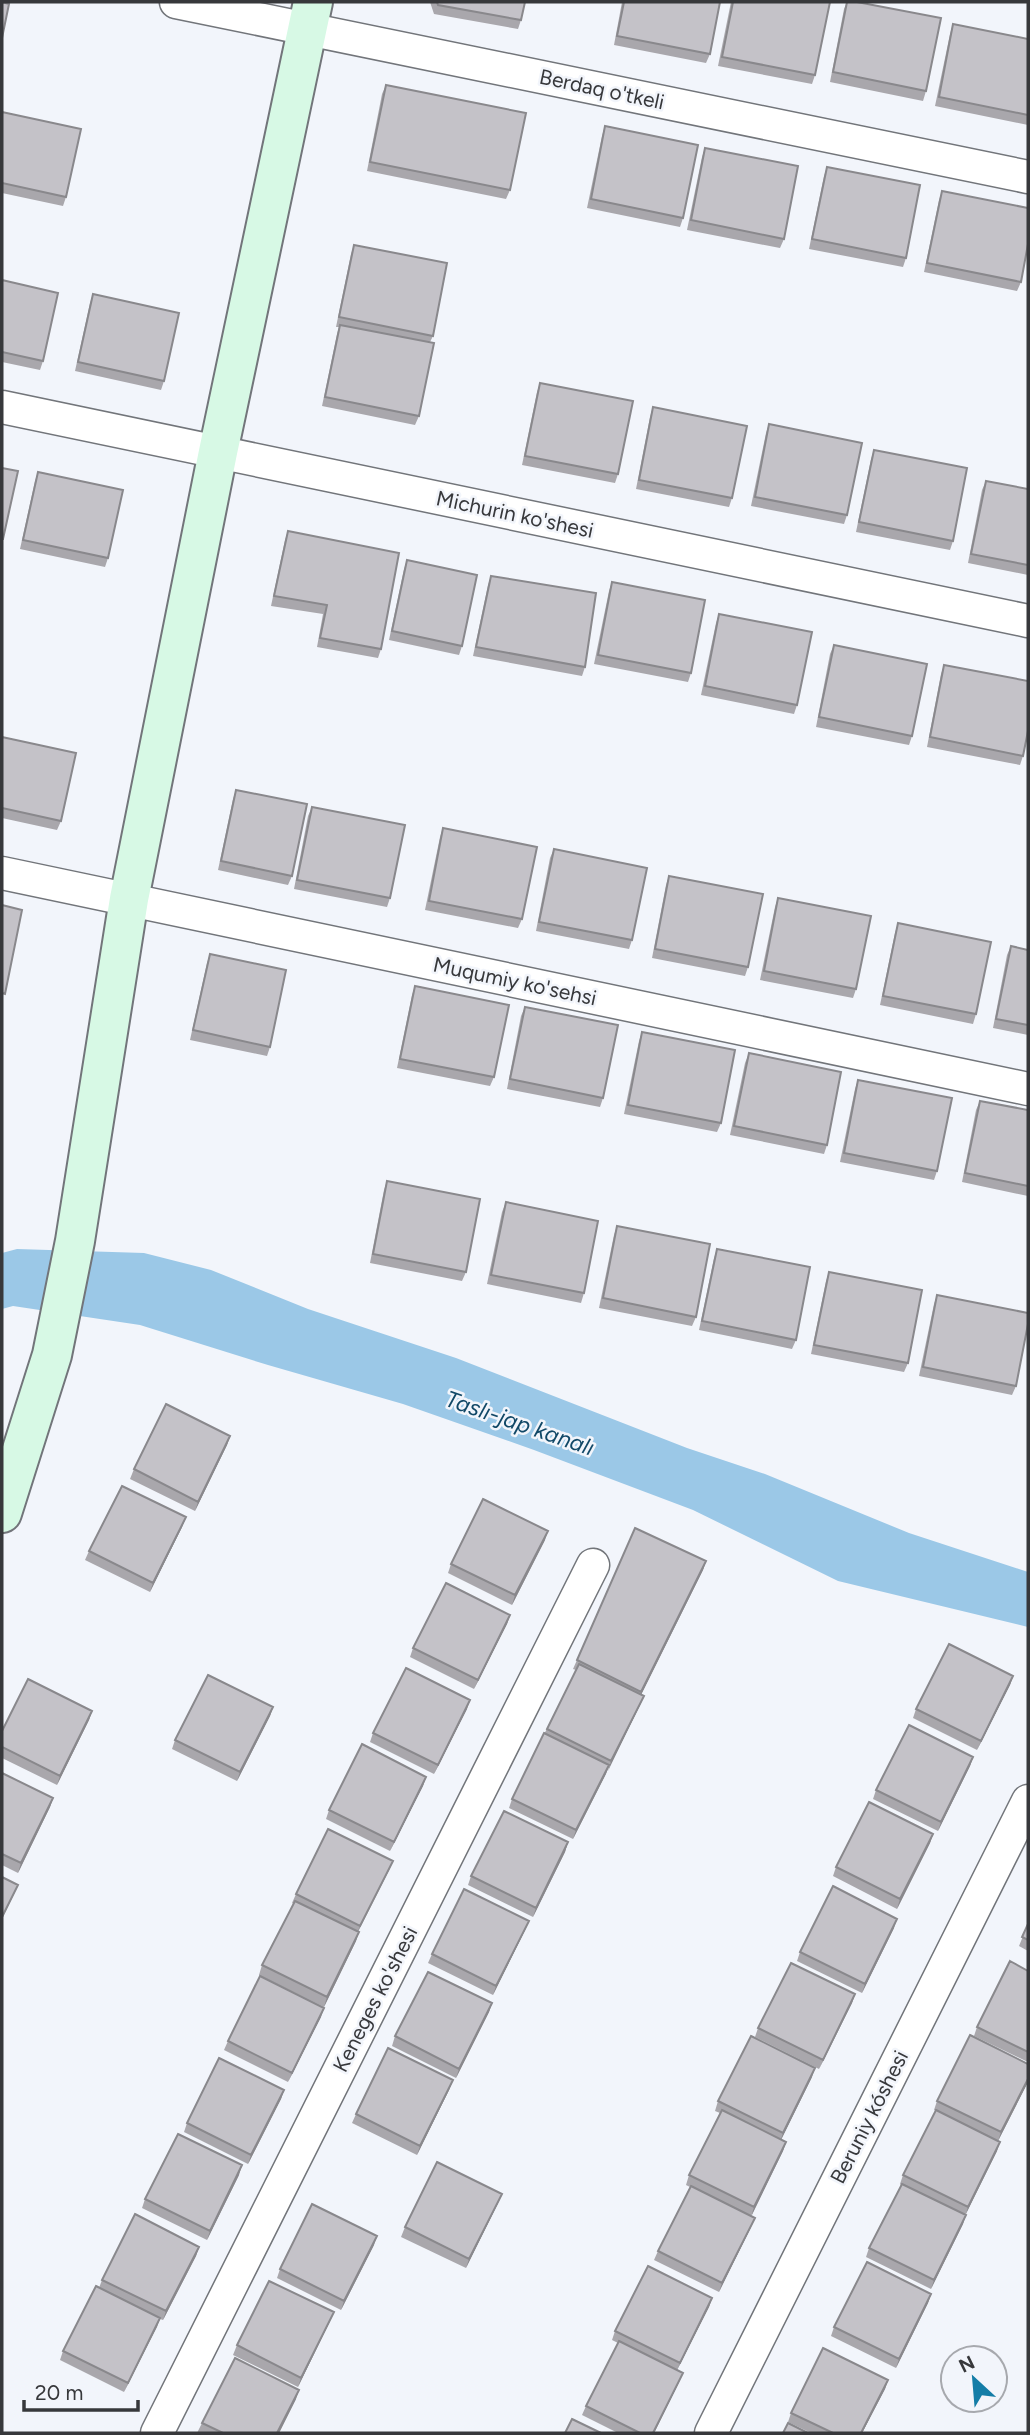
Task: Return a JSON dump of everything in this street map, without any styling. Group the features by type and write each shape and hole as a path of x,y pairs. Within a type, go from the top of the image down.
{"street":[{"name":"Berdaq o'tkeli","path":"176,2 309,15 1028,177"},
{"path":"2,1513 52,1355 75,1241 130,899 218,452 309,15"},
{"name":"Michurin ko'shesi","path":"2,407 1028,621"},
{"name":"Muqumiy ko'sehsi","path":"2,873 1028,1089"},
{"name":"Keneges ko'shesi","path":"157,2433 593,1565"},
{"name":"Beruniy kóshesi","path":"711,2433 1028,1801"}],"water":[{"name":"Taslı-jap kanalı","path":"17,1249 144,1253 211,1270 308,1309 456,1358 687,1448 765,1474 909,1533 1028,1572 1028,1627 838,1581 693,1510 403,1404 140,1325 13,1306 2,1309 2,1253"}],"building":[{"path":"2,2 9,4 2,38"},
{"path":"437,2 525,2 521,20 438,5"},
{"path":"624,2 720,2 710,54 617,36"},
{"path":"733,2 830,2 815,75 722,57"},
{"path":"847,2 941,18 926,91 833,72"},
{"path":"953,24 1028,39 1028,115 939,97"},
{"path":"386,85 526,113 510,190 370,162"},
{"path":"2,112 81,129 66,197 2,183"},
{"path":"605,126 698,145 683,218 591,199"},
{"path":"705,148 798,166 784,239 691,220"},
{"path":"827,167 920,185 906,258 812,239"},
{"path":"942,191 1028,208 1028,244 1021,282 927,263"},
{"path":"354,245 447,263 433,336 339,317"},
{"path":"2,280 58,293 43,361 2,352"},
{"path":"93,294 179,313 164,381 78,362"},
{"path":"340,325 434,343 419,416 325,397"},
{"path":"540,383 633,401 618,474 525,456"},
{"path":"653,407 747,426 732,498 639,480"},
{"path":"769,424 862,443 847,515 755,497"},
{"path":"874,450 967,468 953,541 859,522"},
{"path":"2,468 18,471 3,539 2,539"},
{"path":"38,472 123,490 108,558 23,540"},
{"path":"986,481 1028,489 1028,565 971,554"},
{"path":"288,531 399,553 381,649 320,638 327,605 274,596"},
{"path":"407,560 477,575 462,646 392,631"},
{"path":"491,576 596,593 585,667 476,647"},
{"path":"612,582 705,600 691,673 598,655"},
{"path":"719,614 812,632 797,705 705,686"},
{"path":"834,645 927,664 912,736 819,717"},
{"path":"944,665 1028,681 1028,731 1023,756 930,737"},
{"path":"2,737 76,753 61,821 2,808"},
{"path":"236,790 307,804 292,876 221,861"},
{"path":"312,807 405,825 390,898 297,880"},
{"path":"443,828 537,847 522,919 429,901"},
{"path":"554,849 647,868 632,940 539,922"},
{"path":"669,876 763,894 748,967 655,949"},
{"path":"778,898 871,916 856,989 764,971"},
{"path":"2,905 22,910 5,994 2,993"},
{"path":"898,923 991,942 976,1014 883,996"},
{"path":"1011,946 1028,950 1028,1025 996,1019"},
{"path":"210,954 286,970 270,1047 193,1030"},
{"path":"415,986 509,1005 494,1077 400,1059"},
{"path":"525,1007 618,1025 603,1098 510,1079"},
{"path":"642,1032 735,1050 721,1123 628,1105"},
{"path":"749,1053 841,1072 827,1145 734,1126"},
{"path":"858,1080 952,1098 937,1171 844,1153"},
{"path":"980,1101 1028,1110 1028,1186 965,1173"},
{"path":"387,1181 480,1199 466,1272 373,1254"},
{"path":"506,1202 598,1221 584,1293 491,1275"},
{"path":"617,1226 710,1244 696,1317 603,1298"},
{"path":"717,1249 810,1267 796,1340 702,1321"},
{"path":"829,1272 922,1290 908,1363 814,1345"},
{"path":"937,1295 1028,1313 1016,1386 923,1367"},
{"path":"166,1404 230,1436 198,1502 134,1469"},
{"path":"122,1486 186,1517 153,1583 89,1551"},
{"path":"483,1499 548,1531 515,1595 451,1564"},
{"path":"635,1528 706,1561 641,1692 577,1660"},
{"path":"446,1583 510,1615 478,1680 413,1648"},
{"path":"949,1644 1013,1676 981,1741 916,1709"},
{"path":"579,1664 644,1696 611,1761 547,1729"},
{"path":"406,1668 470,1700 438,1765 373,1733"},
{"path":"208,1675 273,1707 240,1772 175,1740"},
{"path":"28,1679 92,1711 60,1776 2,1747 2,1731"},
{"path":"909,1725 973,1757 941,1822 876,1790"},
{"path":"544,1733 609,1765 576,1830 512,1799"},
{"path":"362,1744 426,1777 394,1842 329,1810"},
{"path":"2,1773 53,1798 21,1863 2,1854"},
{"path":"869,1802 933,1834 900,1899 836,1867"},
{"path":"504,1811 568,1842 536,1908 471,1876"},
{"path":"328,1829 393,1861 360,1926 296,1894"},
{"path":"2,1877 18,1885 2,1917"},
{"path":"833,1886 897,1919 865,1984 800,1952"},
{"path":"464,1889 529,1921 496,1986 432,1954"},
{"path":"295,1901 359,1932 327,1997 262,1965"},
{"path":"1028,1924 1028,1940 1022,1937"},
{"path":"1010,1961 1028,1971 1028,2052 977,2027"},
{"path":"791,1963 855,1994 823,2060 758,2028"},
{"path":"428,1972 492,2003 459,2069 395,2036"},
{"path":"260,1976 324,2008 292,2073 228,2041"},
{"path":"970,2035 1028,2064 1028,2079 1001,2132 937,2101"},
{"path":"751,2036 815,2068 783,2133 718,2101"},
{"path":"388,2048 453,2080 420,2146 356,2114"},
{"path":"219,2058 284,2090 251,2155 187,2123"},
{"path":"722,2110 786,2142 754,2207 689,2175"},
{"path":"936,2110 1000,2142 968,2207 903,2175"},
{"path":"178,2134 242,2165 210,2231 145,2199"},
{"path":"437,2162 502,2194 469,2259 405,2227"},
{"path":"902,2184 966,2215 934,2280 869,2248"},
{"path":"691,2186 755,2218 722,2283 658,2251"},
{"path":"312,2204 377,2236 344,2301 280,2269"},
{"path":"135,2214 199,2247 166,2311 102,2280"},
{"path":"867,2262 931,2294 899,2359 834,2327"},
{"path":"648,2266 712,2298 680,2363 615,2331"},
{"path":"269,2281 334,2312 301,2378 237,2345"},
{"path":"96,2286 160,2318 128,2383 63,2351"},
{"path":"619,2341 683,2373 653,2433 640,2433 586,2406"},
{"path":"823,2348 888,2380 861,2433 833,2433 791,2413"},
{"path":"235,2358 299,2390 277,2433 223,2433 202,2423"},
{"path":"572,2419 601,2433 565,2433"},
{"path":"788,2423 808,2433 783,2433"}]}
